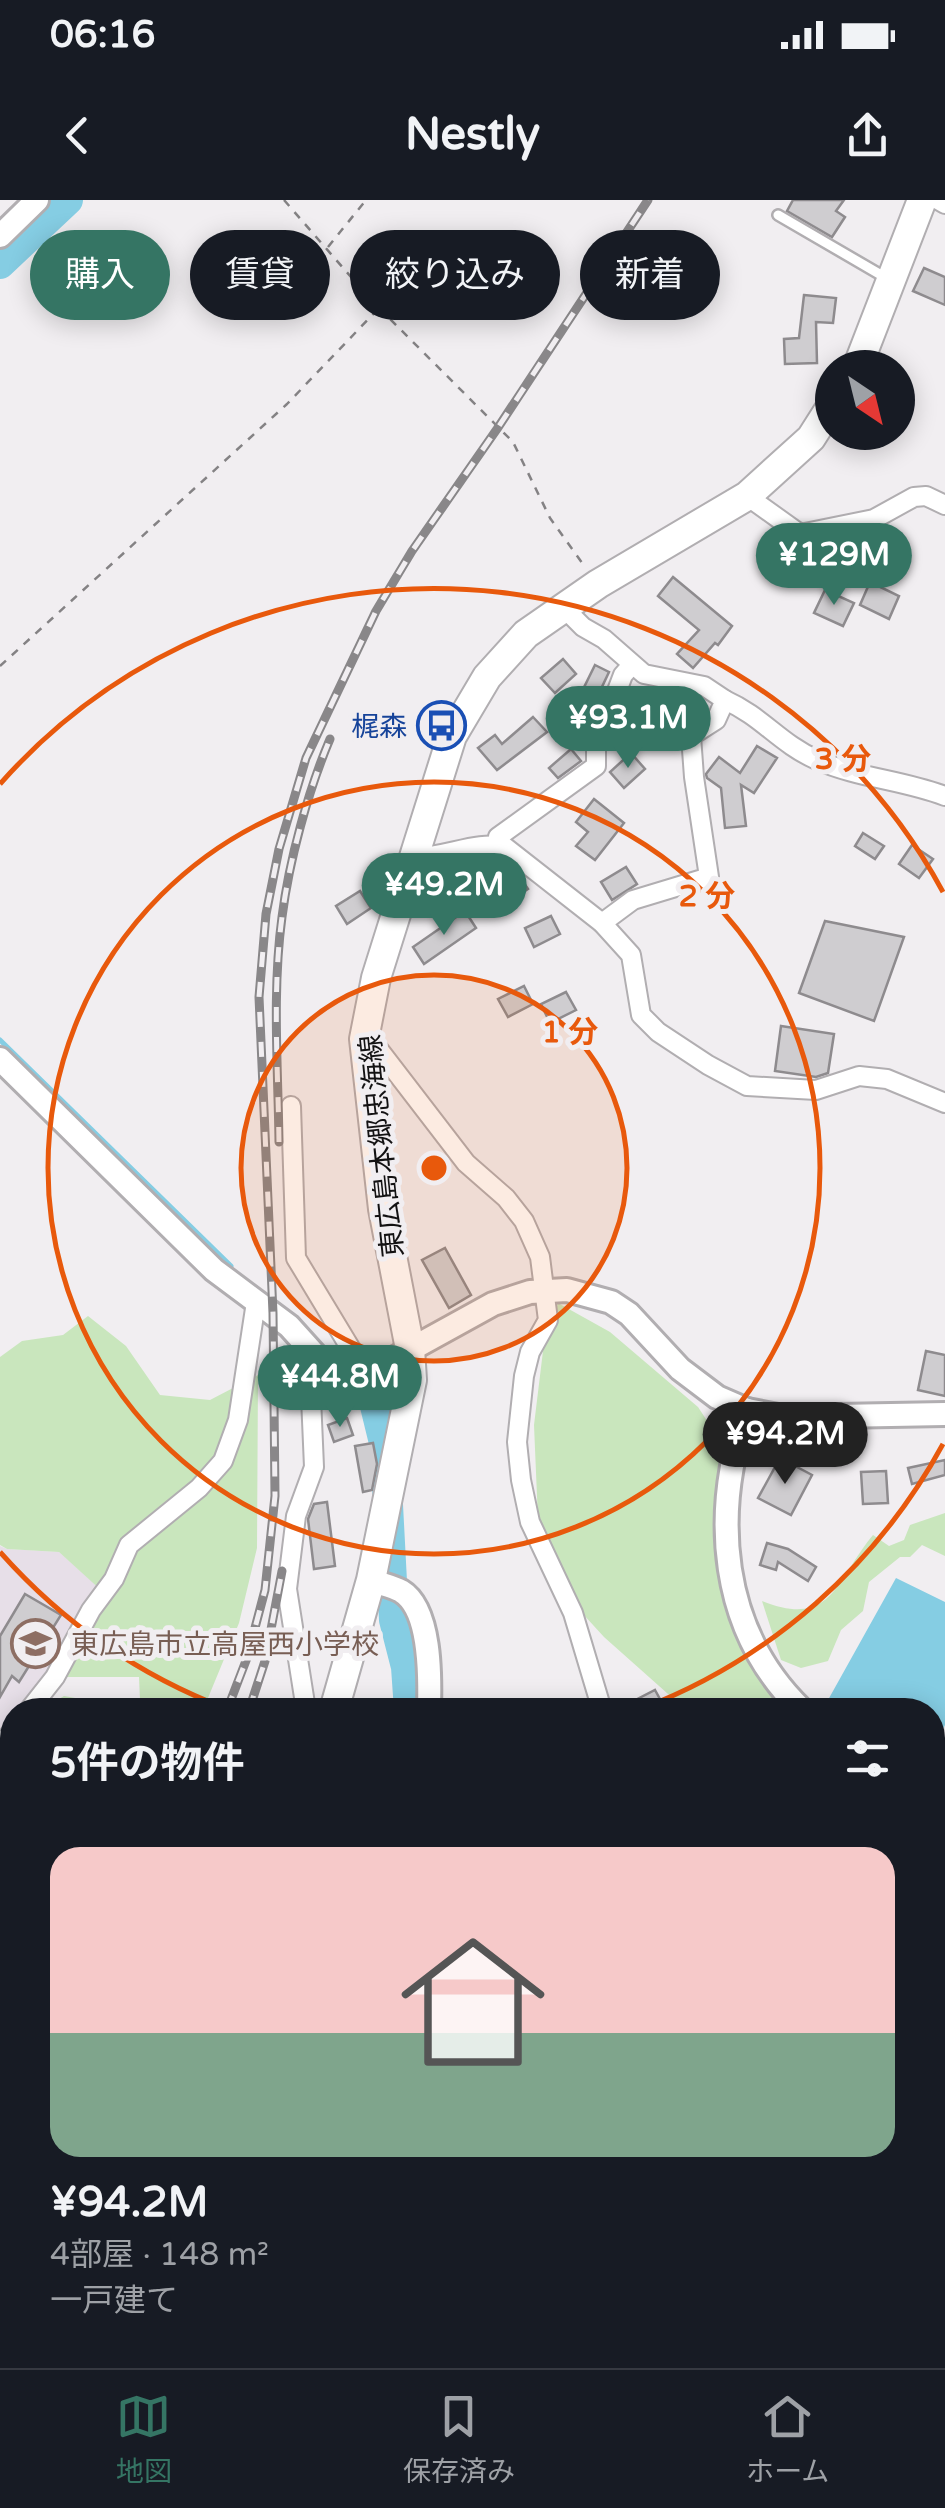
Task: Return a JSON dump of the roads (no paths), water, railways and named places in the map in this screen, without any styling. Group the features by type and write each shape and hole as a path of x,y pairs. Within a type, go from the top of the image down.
{"main road":[{"path":"865,350 922,200"},
{"name":"東広島本郷忠海線","path":"337,1698 370,1580 412,1380 410,1349 382,1210 364,1038 376,978 452,736 487,676 526,634 598,584 747,496 815,432"}],"street":[{"path":"0,236 37,200"},
{"path":"938,200 945,204"},
{"path":"747,496 800,534 874,519 914,497 926,496 945,505"},
{"path":"564,608 583,627 619,651 631,666 656,677 704,686 757,716 781,741 812,758 848,773 945,796"},
{"path":"498,845 498,837 596,766 596,746 631,666"},
{"path":"602,923 633,900 709,877 691,736 716,720 726,700"},
{"path":"414,857 435,858 498,845 528,864 602,923 630,955 641,1015 658,1032 747,1086 816,1090 859,1076 887,1079 945,1103"},
{"path":"364,1038 373,1042 466,1163 506,1198 524,1221 540,1257 548,1320 530,1352 524,1376 517,1442 522,1480 530,1522 573,1613 598,1698"},
{"path":"0,1060 214,1270 289,1326 326,1367 339,1374 366,1374 493,1304 546,1290 567,1290 611,1302 629,1314 680,1368 718,1397 747,1410 784,1416 945,1414"},
{"path":"291,1106 296,1258 366,1374"},
{"path":"38,1698 55,1677 90,1610 114,1579 129,1544 198,1488 223,1461 238,1420 256,1302"},
{"path":"304,1698 287,1588 296,1516 314,1467 311,1397 326,1367"},
{"path":"747,1410 730,1468 725,1507 727,1551 736,1598 758,1656 790,1698"},
{"path":"370,1580 402,1592 421,1612 429,1698"}],"lane":[{"path":"778,214 891,280"}],"water":[{"path":"896,1578 945,1602 945,1698 829,1698"}],"waterway":[{"path":"0,264 68,200"},
{"path":"0,1040 231,1266"},
{"path":"374,1402 385,1447 394,1620 406,1667 408,1698"}],"railway":[{"path":"232,1698 265,1590 275,1496 273,1313 259,997 266,914 279,849 306,758 376,611 412,551 648,200"},
{"path":"279,1142 276,1001 282,917 300,826 330,739"},
{"path":"253,1698 265,1661 282,1571"}],"place":[{"name":"梶森","path":"442,726"},
{"name":"東広島市立高屋西小学校","path":"36,1644"}]}
